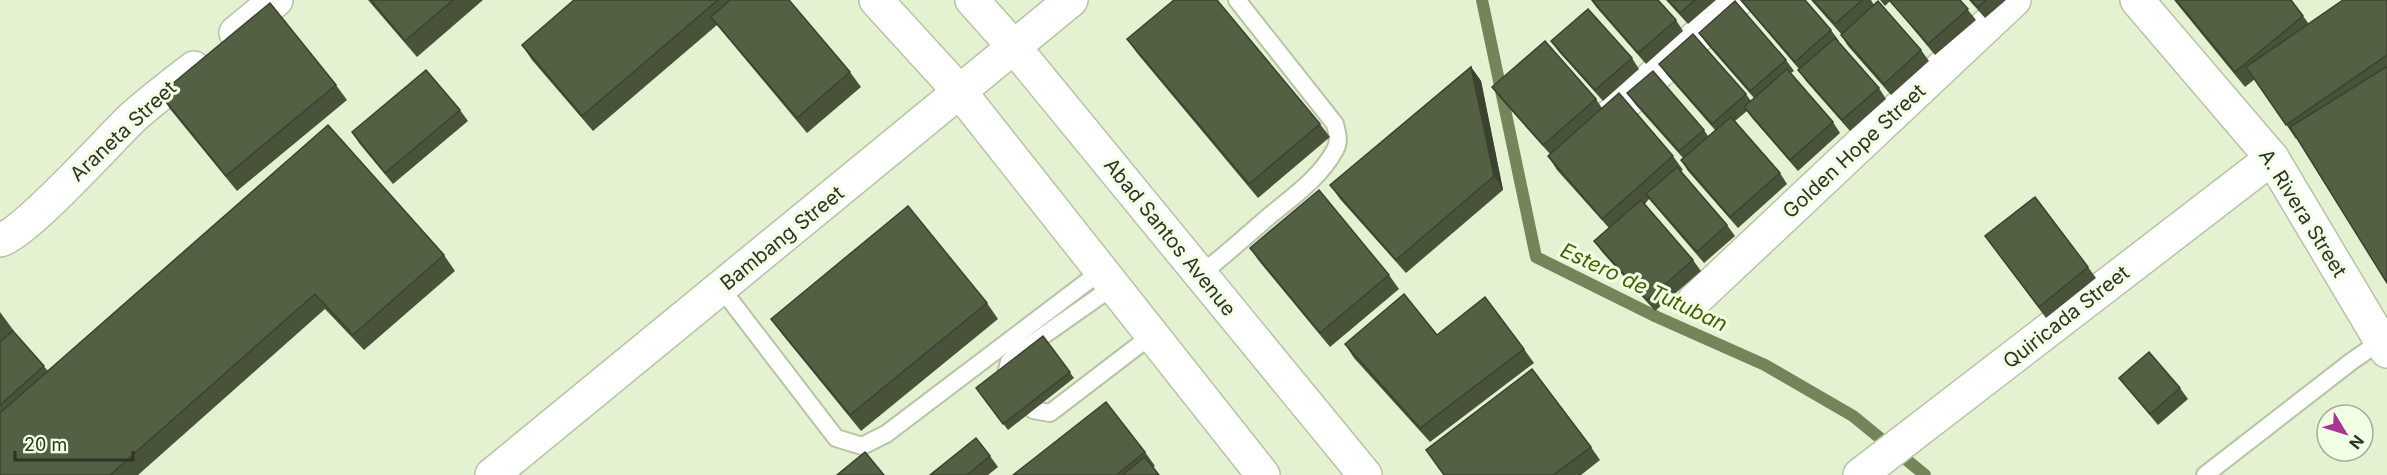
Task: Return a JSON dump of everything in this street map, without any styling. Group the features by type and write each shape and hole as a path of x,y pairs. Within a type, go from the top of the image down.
{"street":[{"name":"Araneta Street","path":"0,240 6,239 32,217 134,117 276,0"},
{"path":"876,0 960,92 1263,475"},
{"name":"Abad Santos Avenue","path":"972,0 1014,47 1365,475"},
{"name":"Bambang Street","path":"492,475 1071,0"},
{"path":"1567,155 1737,0"},
{"name":"Golden Hope Street","path":"1694,301 2014,0"},
{"name":"A. Rivera Street","path":"2137,0 2272,158 2384,346"},
{"name":"Quiricada Street","path":"1870,467 2272,158"}],"lane":[{"path":"1201,274 1245,239 1305,185 1332,155 1339,139 1335,123 1237,0"},
{"path":"721,288 836,438 862,446 886,434 1107,278"},
{"path":"1006,374 1009,362 1017,354 1107,278"},
{"path":"1034,410 1050,413 1152,335"},
{"path":"2205,475 2342,368 2384,346"}],"building":[{"path":"371,0 453,0 405,41"},
{"path":"574,0 718,0 582,116 522,45"},
{"path":"730,0 789,0 850,72 797,118 711,17"},
{"path":"1174,0 1217,0 1320,124 1249,184 1127,39"},
{"path":"1592,0 1658,0 1676,20 1638,53"},
{"path":"1668,0 1695,0 1680,13"},
{"path":"1741,0 1805,0 1831,30 1795,62"},
{"path":"1813,0 1862,0 1835,24"},
{"path":"1889,0 1960,0 1968,9 1928,44"},
{"path":"1971,0 1986,0 1978,7"},
{"path":"2176,0 2291,0 2303,16 2235,72"},
{"path":"2343,0 2387,0 2387,55 2286,125 2246,67"},
{"path":"1735,1 1786,60 1750,91 1699,33"},
{"path":"1878,1 1921,50 1884,84 1841,35"},
{"path":"270,3 336,85 226,176 160,94"},
{"path":"1588,9 1632,58 1595,90 1551,41"},
{"path":"1693,34 1746,94 1712,124 1659,64"},
{"path":"1835,38 1879,88 1842,120 1798,70"},
{"path":"1545,41 1596,99 1543,145 1492,87"},
{"path":"1471,67 1494,176 1396,260 1330,185"},
{"path":"2387,67 2387,283 2290,127"},
{"path":"1787,69 1833,122 1790,160 1744,107"},
{"path":"426,70 460,110 385,173 352,132"},
{"path":"1653,71 1704,130 1679,151 1627,93"},
{"path":"1619,93 1673,156 1602,219 1548,156"},
{"path":"1731,117 1780,173 1730,217 1681,160"},
{"path":"328,125 444,255 353,335 315,294 110,475 0,475 0,413"},
{"path":"1677,167 1727,225 1697,252 1646,194"},
{"path":"1319,190 1389,275 1320,333 1250,248"},
{"path":"2035,197 2088,267 2039,307 1985,236"},
{"path":"1641,200 1693,260 1647,300 1594,241"},
{"path":"908,206 987,303 850,415 771,319"},
{"path":"1404,294 1437,335 1485,297 1524,349 1420,428 1345,344"},
{"path":"13,331 44,366 0,405 0,342"},
{"path":"1043,336 1070,372 1003,424 976,388"},
{"path":"2149,352 2180,388 2150,414 2119,378"},
{"path":"1532,369 1591,447 1553,475 1444,475 1426,450"},
{"path":"1106,402 1145,452 1116,475 1013,475"},
{"path":"976,438 990,456 967,475 930,475"},
{"path":"865,452 884,475 837,475"},
{"path":"1145,457 1159,475 1122,475"}],"waterway":[{"name":"Estero de Tutuban","path":"1482,0 1536,257 1657,317 1765,365 1853,416 1925,475"}]}
